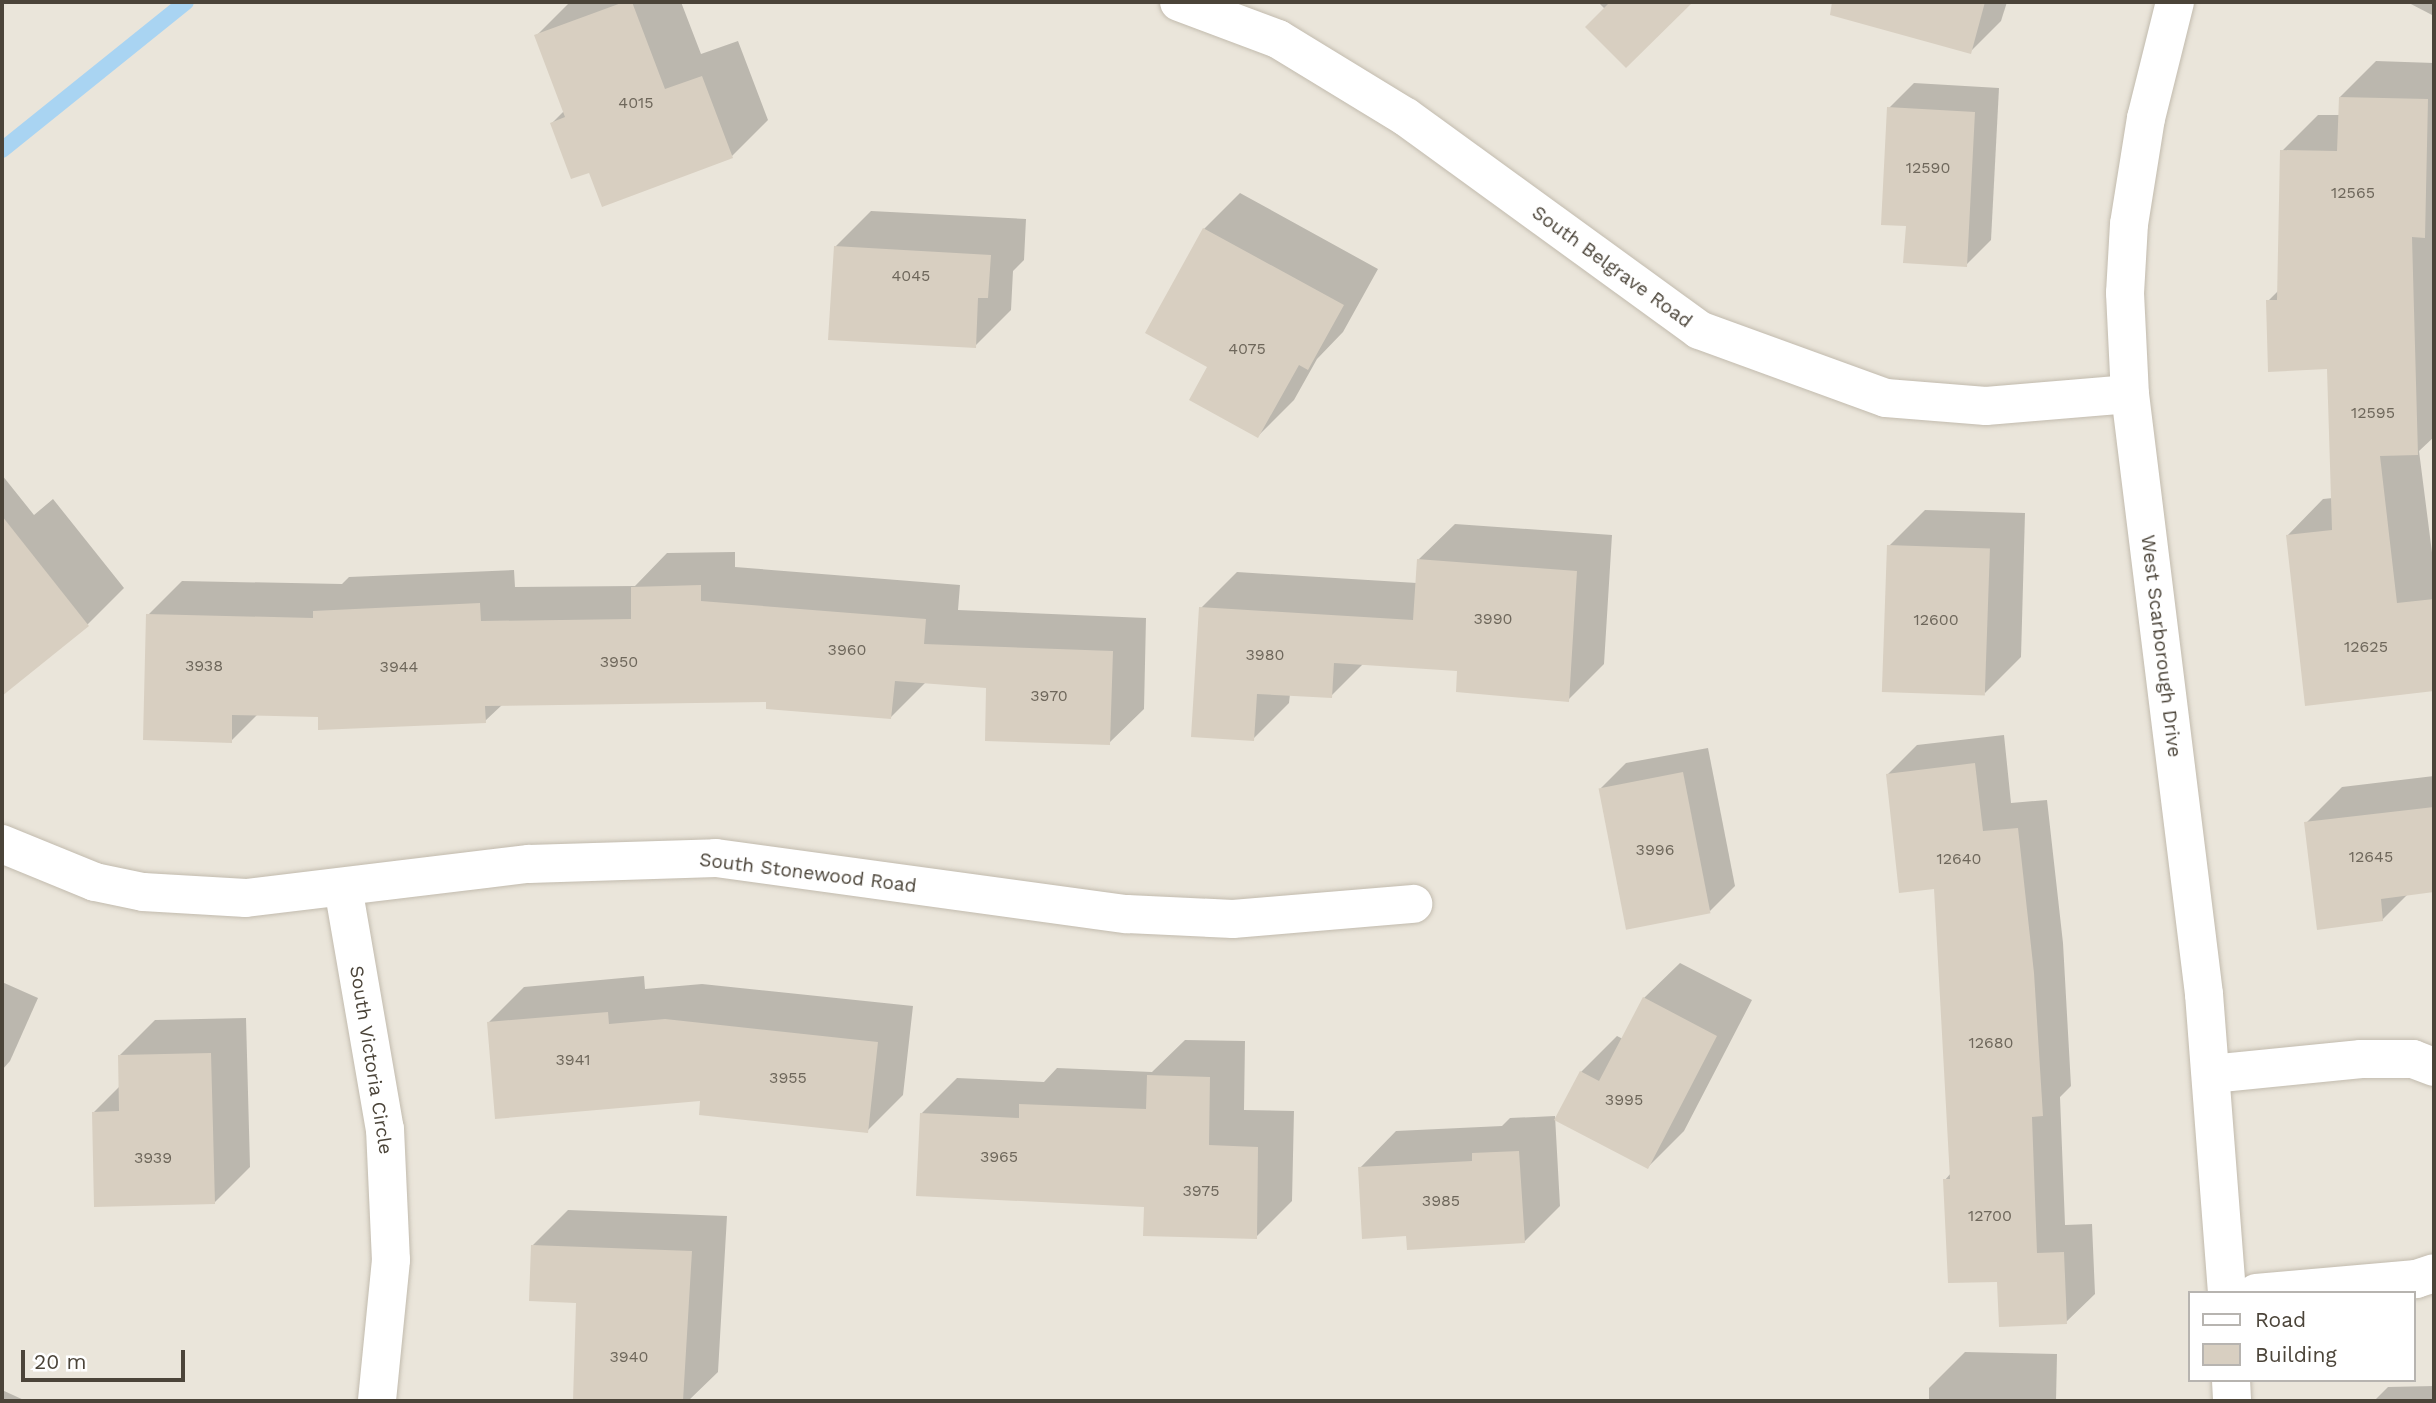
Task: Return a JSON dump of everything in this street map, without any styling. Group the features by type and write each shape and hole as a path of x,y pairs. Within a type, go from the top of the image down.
{"street":[{"name":"South Belgrave Road","path":"1179,2 1278,39 1406,117 1699,330 1886,398 1986,406 2130,394"},
{"name":"West Scarborough Drive","path":"2175,2 2146,118 2129,224 2125,293 2130,394 2211,1074 2227,1291"},
{"name":"South Stonewood Road","path":"2,844 95,882 143,892 246,898 529,864 716,858 1127,914 1233,919 1413,904"},
{"name":"South Victoria Circle","path":"343,887 385,1129 391,1260 377,1401"},
{"path":"2211,1074 2361,1059 2413,1059 2434,1067"},
{"path":"2279,1291 2416,1279 2434,1273"},
{"path":"2231,1382 2232,1401"}],"shaded area":[{"path":"2,2 2434,2 2434,1401 2,1401"}],"building":[{"path":"624,2 632,2 665,89 702,76 733,158 602,207 589,173 571,179 550,123 565,117 534,35"},
{"path":"1610,2 1693,2 1626,68 1585,27"},
{"path":"1832,2 1985,2 1971,54 1830,15"},
{"path":"2339,97 2428,99 2425,238 2412,237 2418,455 2380,456 2397,603 2434,599 2434,691 2305,706 2286,535 2332,530 2327,369 2268,372 2266,300 2277,300 2280,150 2337,151"},
{"path":"1887,107 1975,112 1967,267 1903,263 1906,226 1881,225"},
{"path":"1203,228 1344,305 1308,370 1299,365 1258,438 1189,400 1207,367 1145,333"},
{"path":"834,246 991,255 988,298 978,298 976,348 828,340"},
{"path":"2,516 89,626 2,696"},
{"path":"1887,545 1990,549 1985,696 1882,692"},
{"path":"1417,559 1577,571 1569,702 1456,692 1457,671 1334,663 1332,698 1257,694 1254,741 1191,737 1199,607 1413,620"},
{"path":"701,585 701,601 926,619 924,644 1113,651 1110,745 985,741 986,688 895,681 891,719 766,709 766,702 485,706 486,723 318,730 318,717 232,715 232,743 143,740 146,614 313,618 313,611 480,603 481,621 631,619 631,587"},
{"path":"1975,763 1983,831 2018,828 2034,973 2043,1116 2032,1117 2037,1253 2064,1252 2067,1324 1999,1327 1997,1282 1948,1283 1943,1179 1950,1179 1934,889 1899,893 1886,774"},
{"path":"1683,772 1710,913 1626,930 1599,788"},
{"path":"2434,807 2434,892 2381,899 2383,921 2317,930 2304,822"},
{"path":"1643,997 1717,1036 1648,1169 1554,1120 1580,1071 1599,1081"},
{"path":"608,1012 609,1024 665,1019 878,1042 868,1133 699,1115 700,1101 495,1119 487,1022"},
{"path":"211,1053 215,1204 94,1207 92,1112 119,1111 118,1055"},
{"path":"1147,1075 1210,1077 1209,1145 1258,1147 1257,1239 1143,1236 1144,1207 916,1196 920,1113 1019,1118 1019,1104 1146,1109"},
{"path":"1519,1151 1525,1243 1407,1250 1406,1236 1362,1239 1358,1167 1472,1161 1472,1153"},
{"path":"531,1245 692,1251 683,1401 573,1401 576,1303 529,1301"}],"waterway":[{"path":"2,150 186,2"}]}
